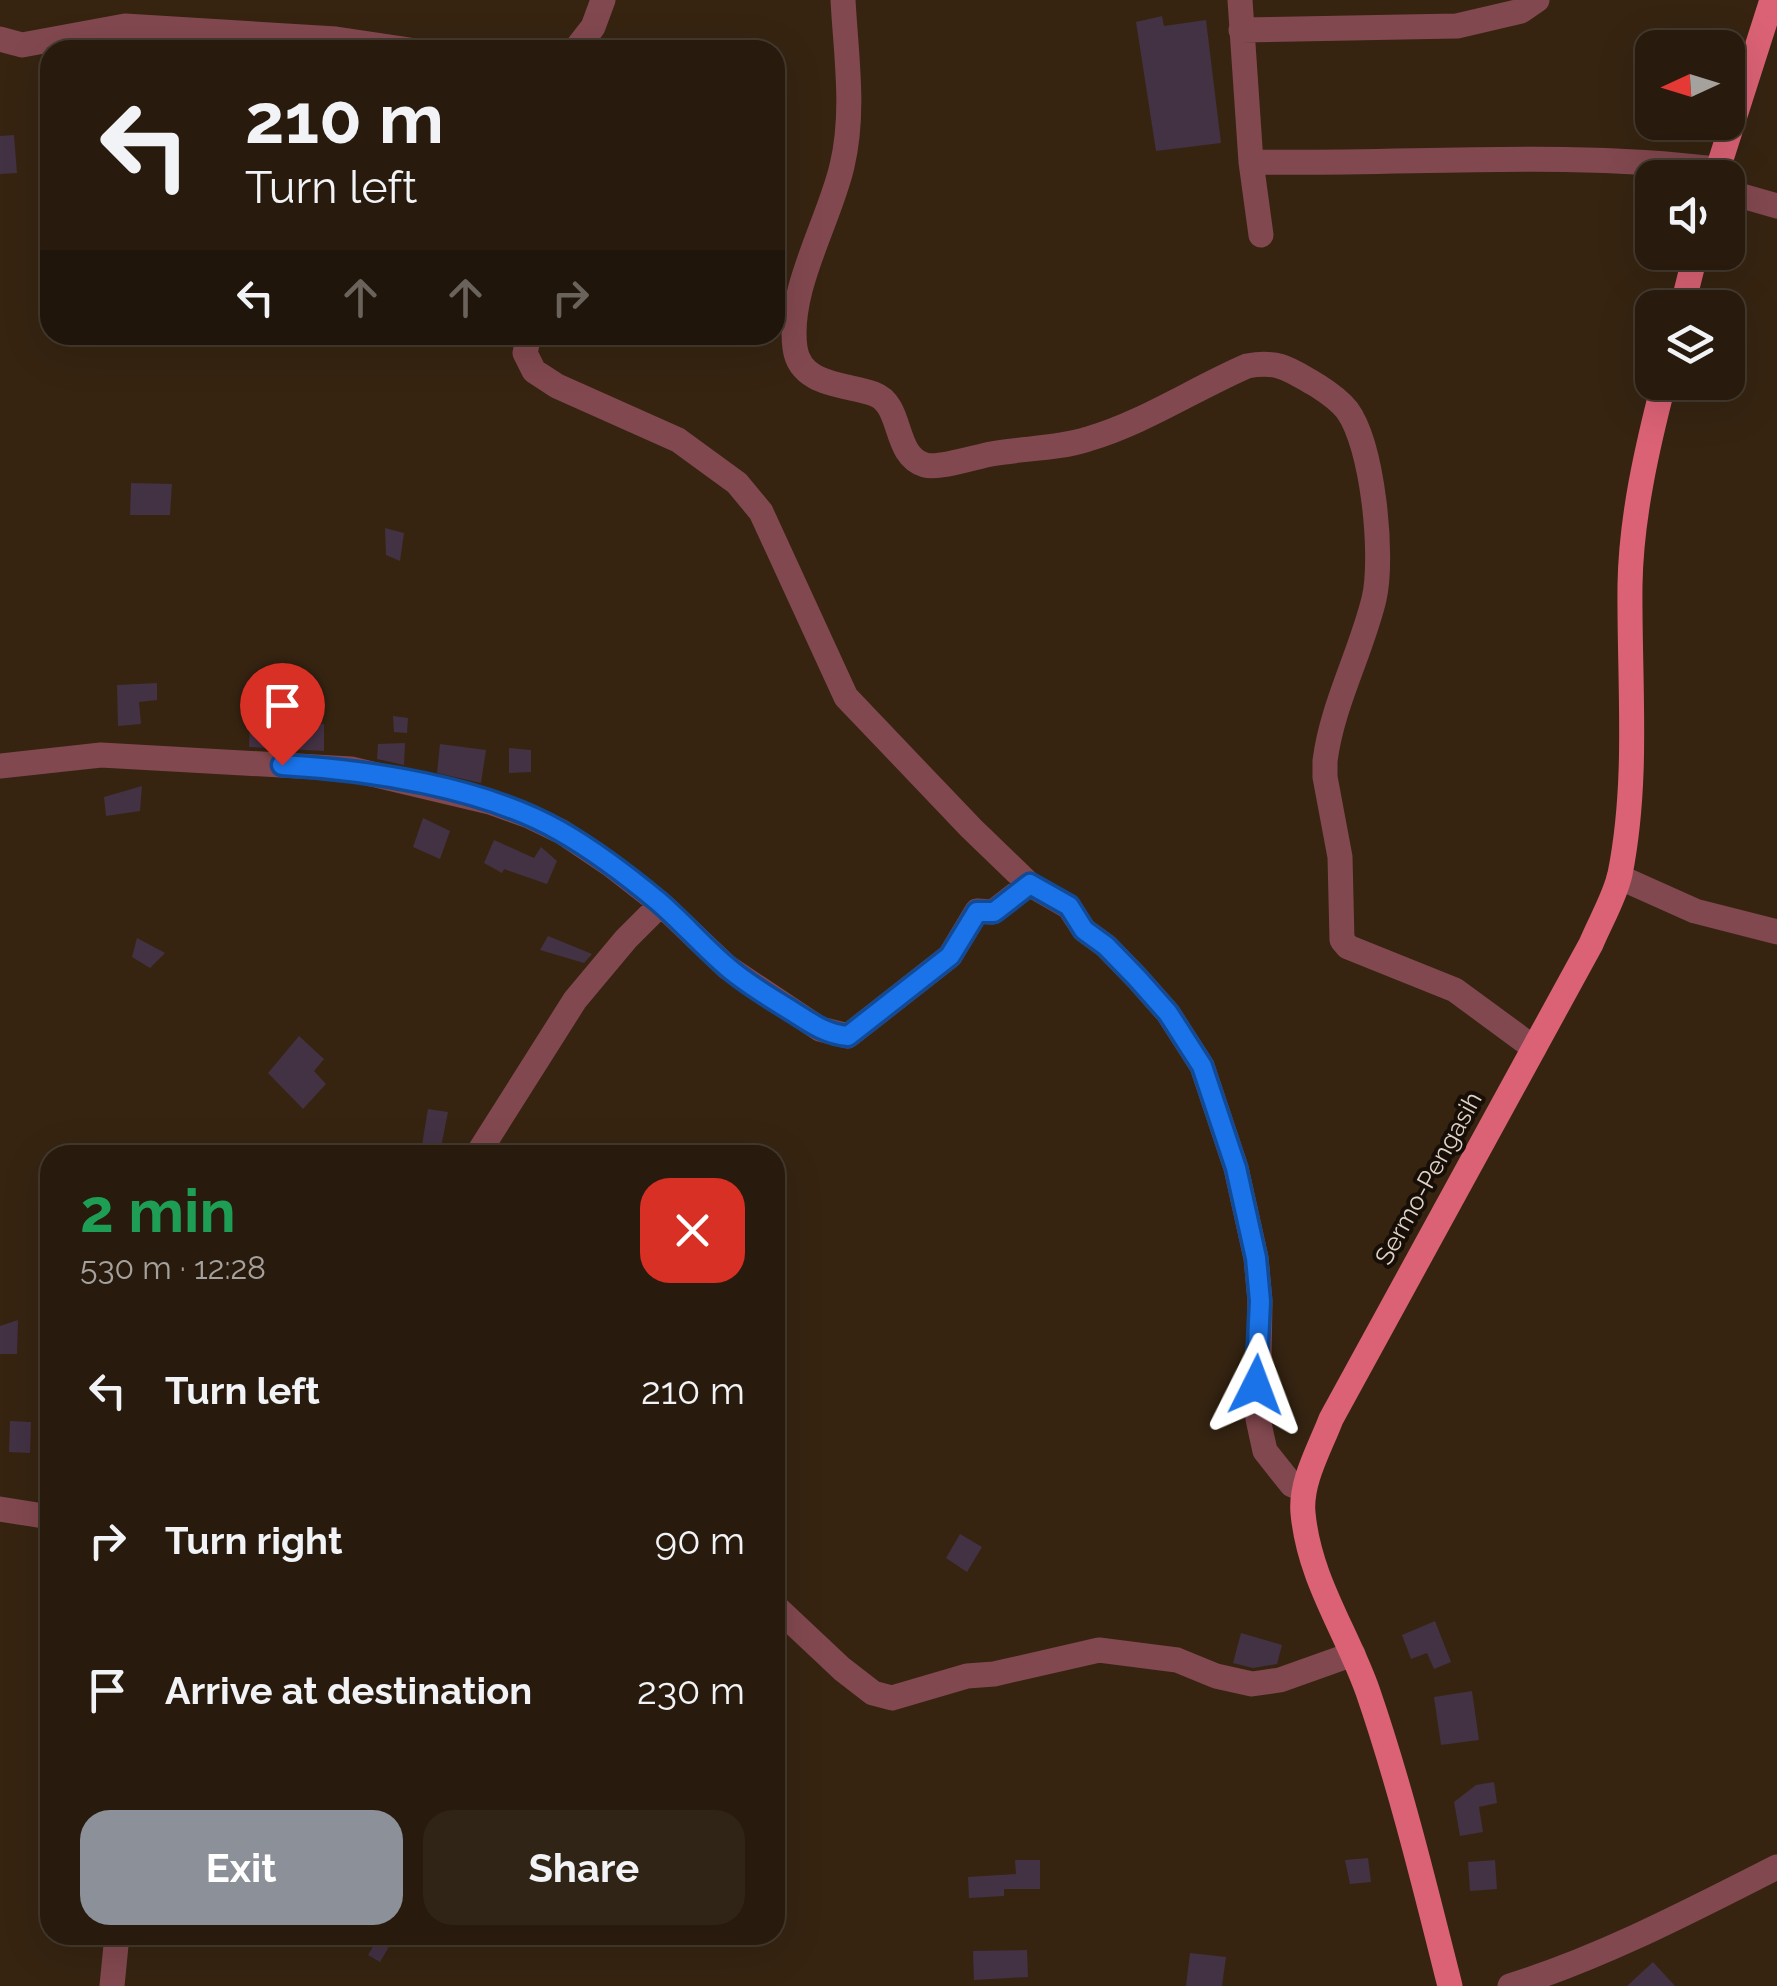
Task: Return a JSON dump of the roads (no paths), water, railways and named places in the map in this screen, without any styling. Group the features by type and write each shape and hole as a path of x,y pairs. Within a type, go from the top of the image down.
{"main road":[{"path":"1725,160 1772,0"},
{"name":"Sermo-Pengasih","path":"1450,1986 1392,1760 1353,1654 1318,1580 1303,1511 1304,1489 1331,1419 1591,944 1619,878 1628,810 1633,698 1630,582 1636,518 1660,400"}],"street":[{"path":"583,40 593,27 603,0"},
{"path":"844,0 850,124 842,168 799,297 795,349 801,366 824,381 878,395 888,408 908,454 930,466 1093,438 1246,366 1262,363 1278,364 1333,395 1354,422 1363,450 1376,523 1379,575 1335,719 1326,762 1325,777 1340,858 1342,940 1348,947 1455,990 1534,1048"},
{"path":"1240,0 1260,235"},
{"path":"1241,30 1457,26 1521,11 1537,0"},
{"path":"49,40 125,26 343,40"},
{"path":"0,39 22,45 40,42"},
{"path":"1251,162 1507,157 1635,164"},
{"path":"1745,192 1777,206"},
{"path":"527,345 525,353 534,371 557,386 678,440 737,483 761,512 846,697 1030,884 1069,906 1084,930 1106,946 1177,1026 1202,1066 1236,1168 1256,1258 1260,1301 1258,1419 1265,1452 1292,1485 1304,1489"},
{"path":"0,766 101,755 351,769 456,793 530,816 562,832 661,904 750,985 820,1029 848,1036 950,956 977,912 994,912 1030,884"},
{"path":"1619,878 1695,911 1777,932"},
{"path":"483,1145 575,1000 661,904"},
{"path":"0,1509 40,1515"},
{"path":"785,1616 842,1670 873,1693 892,1698 967,1676 994,1674 1099,1650 1177,1660 1216,1676 1252,1684 1280,1680 1353,1654"},
{"path":"1510,1986 1551,1973 1678,1918 1777,1867"},
{"path":"112,1986 116,1945"}]}
